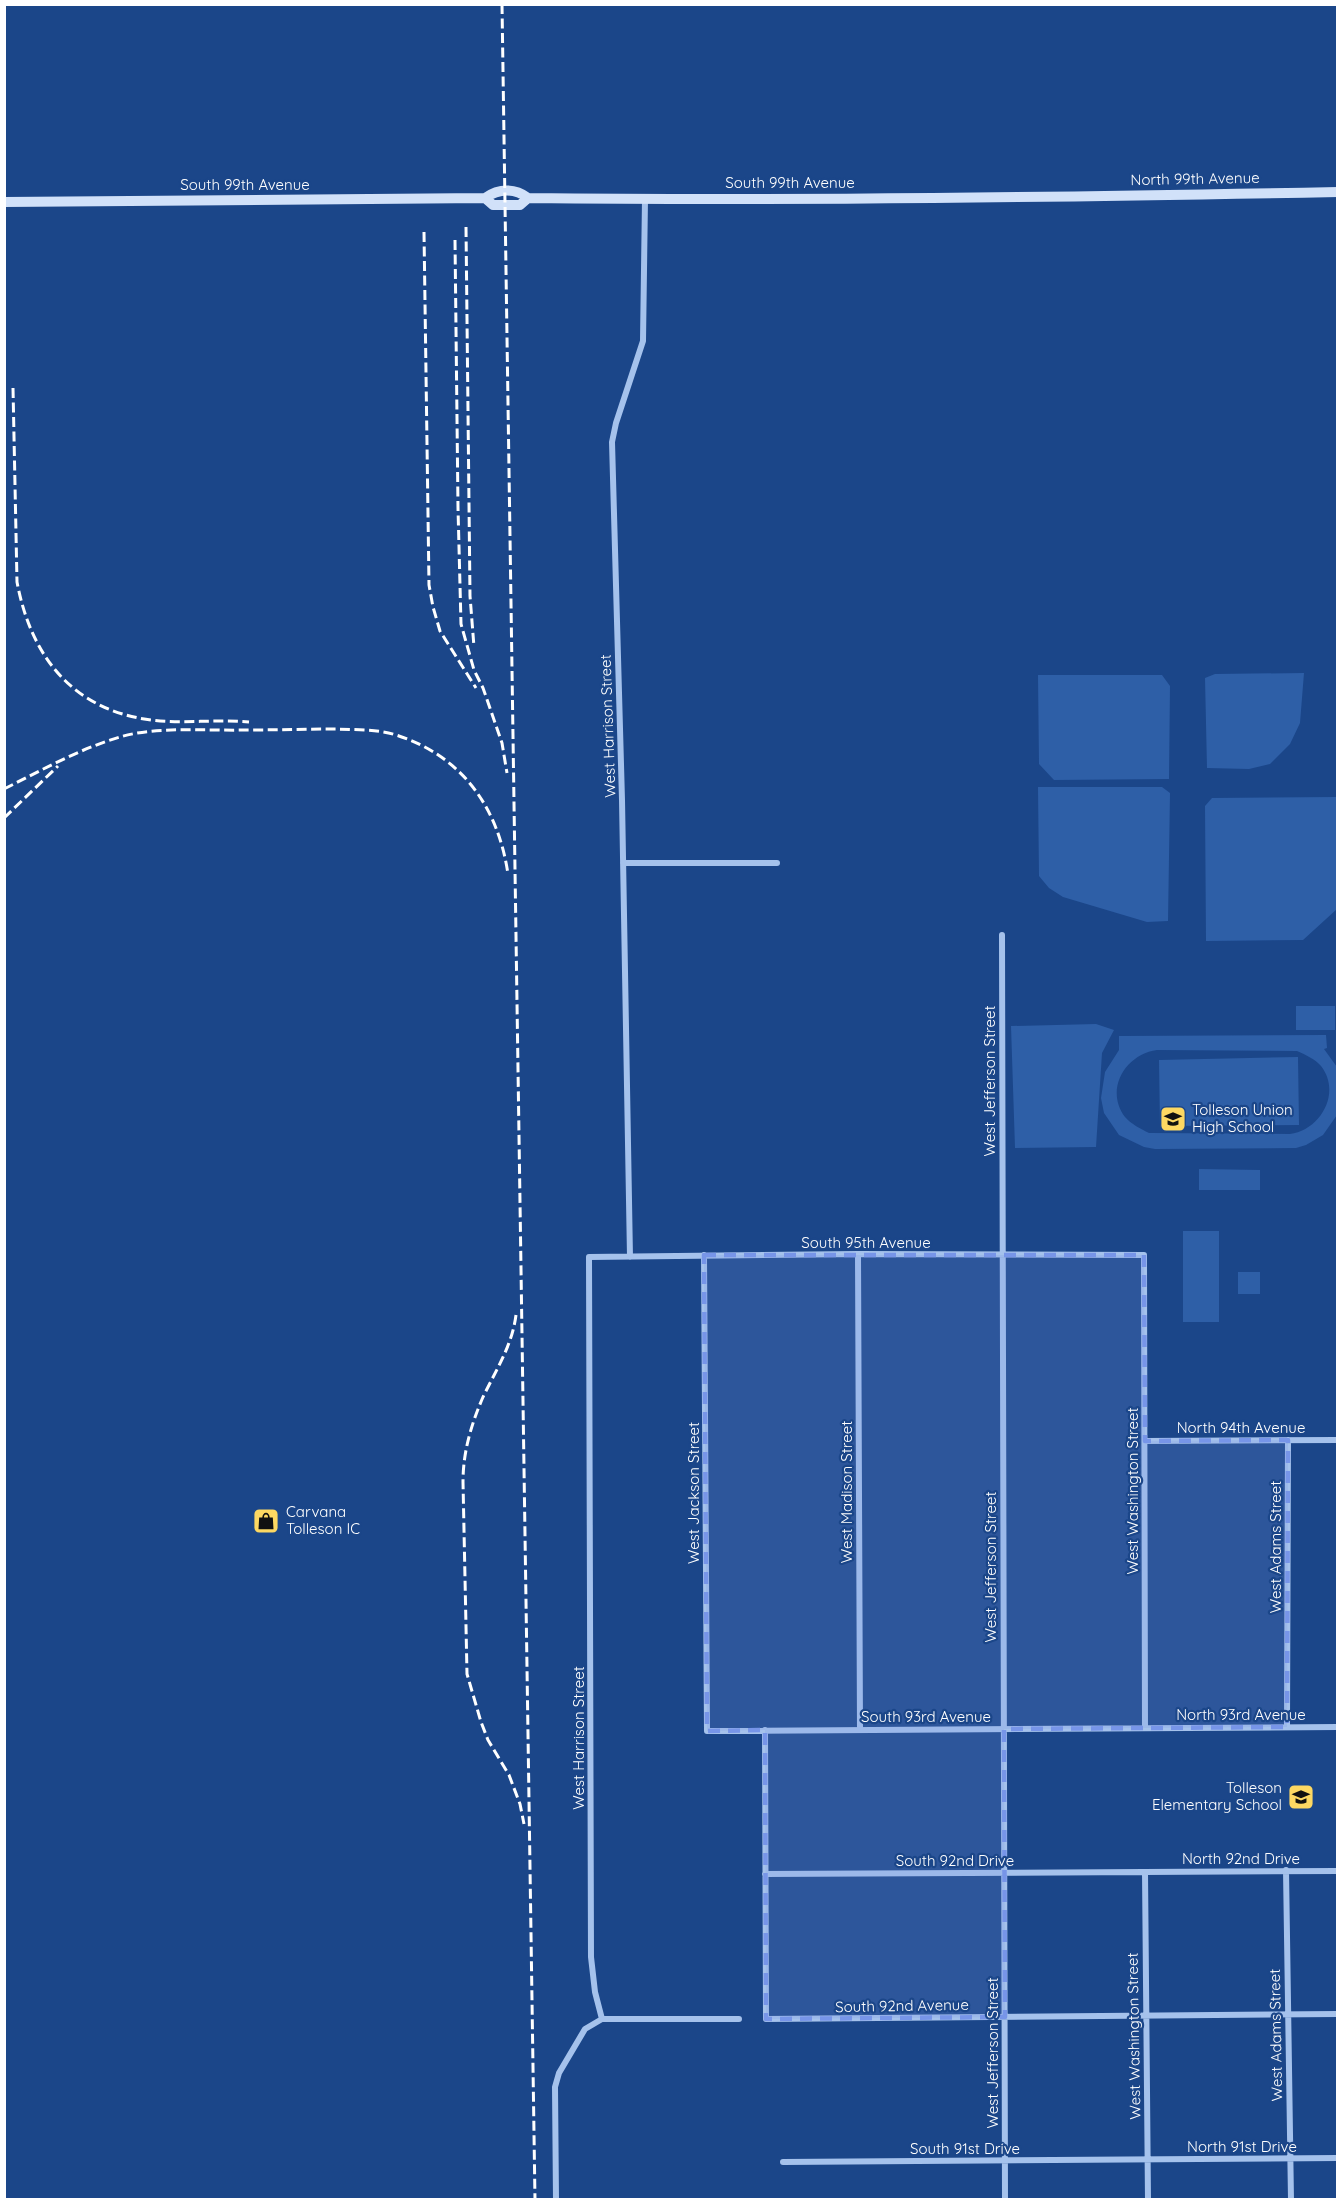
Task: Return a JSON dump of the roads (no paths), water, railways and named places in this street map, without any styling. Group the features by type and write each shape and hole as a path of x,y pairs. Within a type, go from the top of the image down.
{"main road":[{"name":"North 99th Avenue","path":"1053,196 1338,192"},
{"name":"South 99th Avenue","path":"4,202 485,198 493,205 520,205 528,198 1053,196"}],"street":[{"name":"West Harrison Street","path":"630,1257 612,442 643,341 645,199"},
{"path":"623,863 777,863"},
{"name":"West Jefferson Street","path":"1002,934 1005,2199"},
{"name":"West Madison Street","path":"858,1254 860,1730"},
{"name":"South 95th Avenue","path":"589,1257 1144,1254"},
{"name":"West Washington Street","path":"1144,1254 1145,1728"},
{"name":"West Jackson Street","path":"704,1255 707,1731"},
{"name":"West Harrison Street","path":"589,1257 591,1957 595,1992 602,2019"},
{"name":"West Adams Street","path":"1287,1727 1288,1440"},
{"name":"North 94th Avenue","path":"1145,1441 1338,1440"},
{"name":"North 93rd Avenue","path":"1145,1728 1338,1727"},
{"name":"South 93rd Avenue","path":"707,1731 1145,1728"},
{"path":"765,1730 765,1874"},
{"name":"West Adams Street","path":"1286,1870 1291,2199"},
{"name":"North 92nd Drive","path":"1145,1872 1338,1871"},
{"name":"West Washington Street","path":"1145,1872 1148,2199"},
{"name":"South 92nd Drive","path":"765,1874 1145,1872"},
{"name":"South 92nd Avenue","path":"765,1874 766,2019 1338,2014"},
{"path":"556,2199 555,2087 559,2073 585,2029 602,2019 739,2019"},
{"name":"North 91st Drive","path":"1147,2159 1338,2158"},
{"name":"South 91st Drive","path":"783,2162 1147,2159"}],"railway":[{"path":"502,4 535,2200"},
{"path":"466,227 470,596 474,647"},
{"path":"424,232 429,585 440,631 476,688"},
{"path":"455,240 461,624 474,670 483,688 502,743 507,773"},
{"path":"13,388 17,582 33,634 45,656 78,692 99,705 123,714 163,721 249,722"},
{"path":"4,789 47,767 105,742 150,731 337,729 381,732 419,744 440,756 473,787 496,827 508,874"},
{"path":"4,818 58,766"},
{"path":"516,1315 507,1347 471,1428 464,1460 463,1482 467,1674 481,1722 488,1740 509,1775 520,1804 524,1824"}],"place":[{"name":"Tolleson Union High School","path":"1173,1119"},
{"name":"Carvana Tolleson IC","path":"266,1521"},
{"name":"Tolleson Elementary School","path":"1301,1797"}]}
